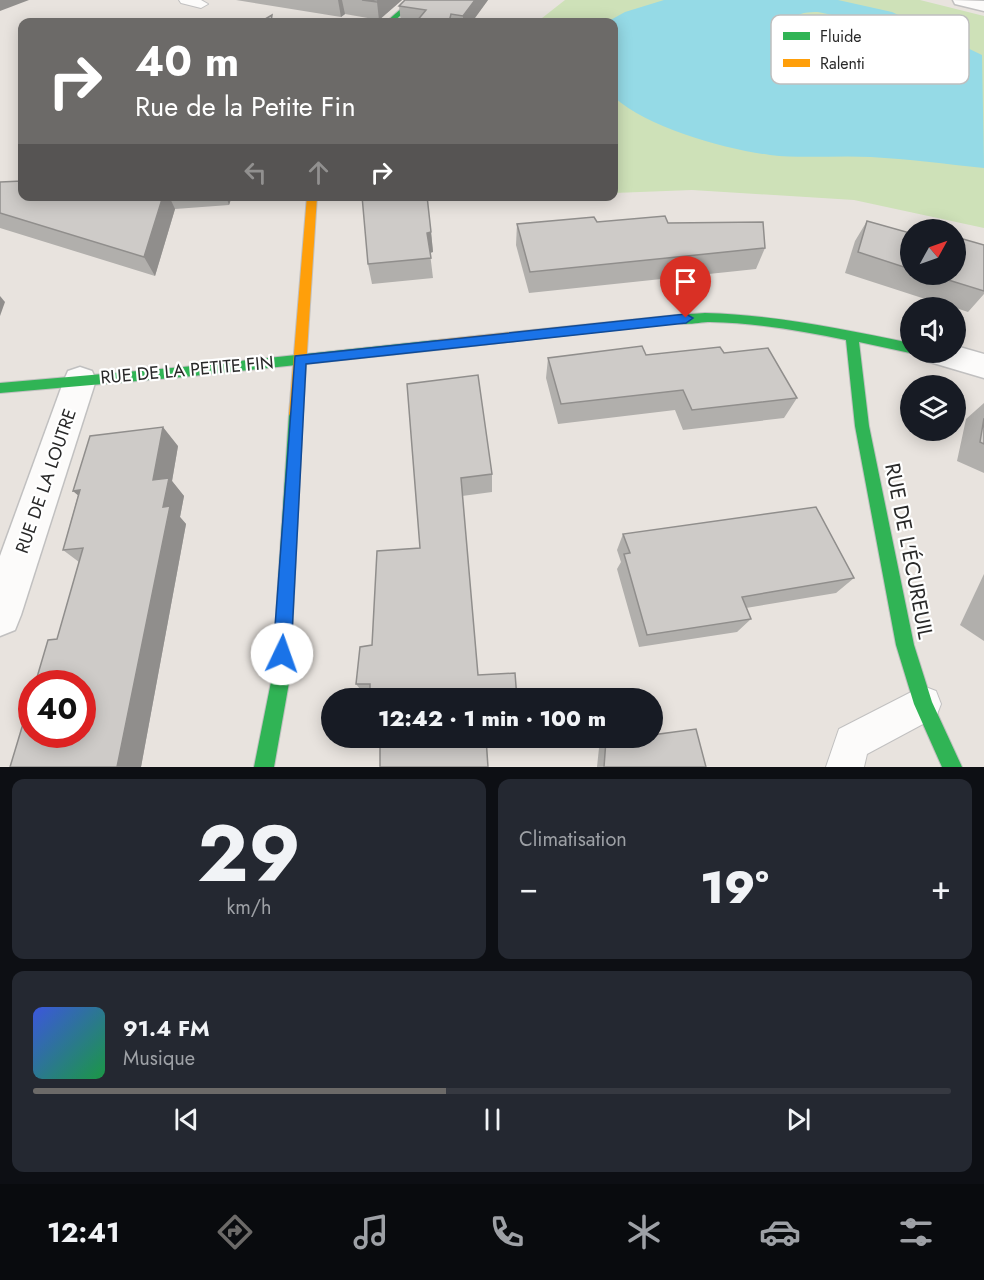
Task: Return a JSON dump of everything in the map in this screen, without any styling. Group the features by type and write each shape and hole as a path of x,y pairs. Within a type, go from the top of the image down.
{"street":[{"path":"393,18 415,0"},
{"path":"961,0 984,6"},
{"path":"264,767 281,677 312,201"},
{"name":"RUE DE LA PETITE FIN","path":"0,388 686,318 744,320 852,336 900,346"},
{"name":"RUE DE L'ÉCUREUIL","path":"852,336 862,426 905,645 923,704 952,767"},
{"path":"966,360 984,366"},
{"name":"RUE DE LA LOUTRE","path":"0,615 80,380"}],"lane":[{"path":"186,0 201,4"},
{"path":"845,767 852,742 923,704"}],"green space":[{"path":"565,0 920,0 984,16 984,228 966,224 966,219 942,219 854,200 692,190 618,193 618,18 542,18"}],"water":[{"path":"664,0 838,0 892,12 898,15 830,15 807,12 798,15 771,15 771,84 969,84 969,49 982,55 984,168 871,157 770,155 731,148 666,127 646,118 618,100 618,18 614,18 625,12"}],"building":[{"path":"405,0 475,0 463,16 451,14 450,18 419,18 426,10 399,6"},
{"path":"18,181 18,201 161,201 144,257 0,213 0,182"},
{"path":"362,201 428,201 431,232 427,233 431,258 368,264"},
{"path":"665,216 668,223 763,222 765,248 530,272 517,224 594,217 597,222"},
{"path":"867,221 900,230 900,266 858,252"},
{"path":"966,240 984,245 984,291 965,285"},
{"path":"642,346 646,355 720,347 724,353 768,348 797,398 692,410 683,390 561,404 548,358"},
{"path":"478,375 492,474 461,478 478,675 515,673 516,688 370,688 370,684 356,684 360,647 372,645 377,551 420,548 407,384"},
{"path":"984,418 984,444 980,442"},
{"path":"163,427 153,480 169,478 163,507 170,506 117,767 10,767 18,740 18,748 96,748 96,670 39,670 48,640 57,639 83,548 63,550 80,490 73,491 90,436"},
{"path":"816,507 854,578 742,597 751,619 647,635 624,554 630,553 623,534"},
{"path":"696,729 706,767 604,767 605,748 663,748 663,734"},
{"path":"380,748 487,748 488,767 380,767"}],"traffic: fast":[{"path":"394,18 415,0"},
{"path":"676,319 705,317 764,321 900,346"},
{"path":"852,336 862,426 905,645 923,704 952,767"},
{"path":"0,388 183,372 437,345"},
{"path":"264,767 281,677 296,414"}],"traffic: slow":[{"path":"296,414 312,201"},
{"path":"437,345 676,319"}],"route":[{"path":"282,654 300,359 686,318"}]}
